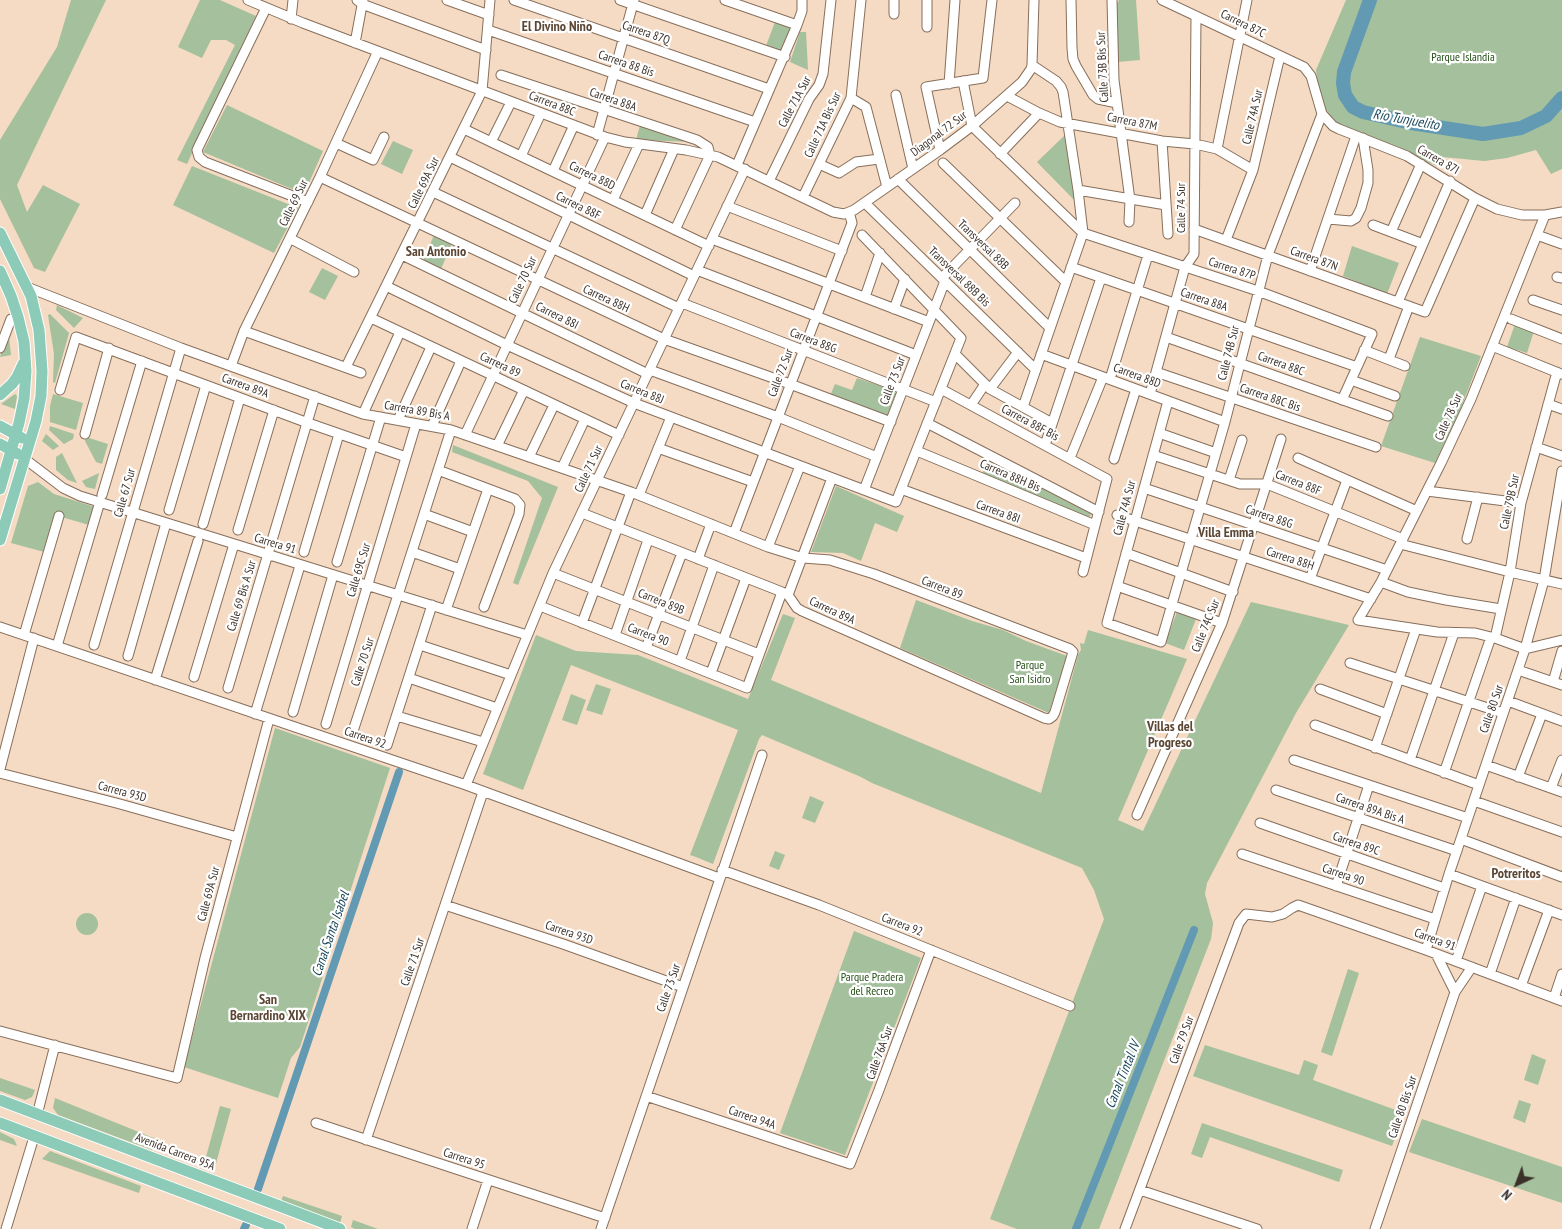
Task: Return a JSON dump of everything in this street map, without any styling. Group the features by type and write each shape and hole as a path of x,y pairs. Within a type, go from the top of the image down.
{"main road":[{"path":"0,233 27,287 37,318 42,356 41,396 30,442 0,540"},
{"path":"0,271 11,296 14,318 25,355 25,387 22,410 0,489"},
{"path":"0,395 17,377 25,355"},
{"path":"0,426 30,442"},
{"path":"0,444 25,458"},
{"name":"Avenida Carrera 95A","path":"0,1100 340,1229"},
{"path":"0,1123 280,1229"}],"street":[{"name":"Carrera 88C","path":"248,0 291,19 601,136 617,141 710,154 833,212 839,214 849,212"},
{"path":"291,19 294,0"},
{"path":"447,0 489,15"},
{"name":"Calle 69A Sur","path":"346,367 482,91 490,0"},
{"name":"Carrera 87Q","path":"514,0 769,89"},
{"path":"620,0 634,2 785,57"},
{"path":"725,0 798,25"},
{"name":"Calle 71 Sur","path":"466,786 553,573 728,206 755,122 798,25 802,11 802,0"},
{"name":"Calle 71A Sur","path":"769,181 809,99 824,74 831,0"},
{"name":"Calle 71A Bis Sur","path":"803,197 851,98 860,0"},
{"path":"894,0 894,14"},
{"path":"927,0 928,27"},
{"path":"949,84 955,0"},
{"path":"940,150 926,87 983,78 992,0"},
{"path":"1023,407 1083,233 1061,87 1056,81 1032,65 1034,0"},
{"path":"1071,0 1072,48 1076,66 1093,95 1098,99 1117,103"},
{"name":"Calle 73B Bis Sur","path":"1112,0 1114,80 1130,200 1129,222"},
{"name":"Carrera 87C","path":"1162,0 1304,67 1311,76 1322,114"},
{"path":"1217,149 1247,0"},
{"path":"355,42 361,1 486,50"},
{"name":"Calle 70 Sur","path":"465,435 582,185 601,136 604,110 634,2"},
{"path":"266,8 197,150 199,157 205,162 308,202"},
{"name":"Calle 74 Sur","path":"1150,394 1185,267 1194,254 1196,16"},
{"name":"Carrera 88 Bis","path":"488,30 755,122"},
{"name":"Calle 69 Sur","path":"231,366 244,332 291,239 378,51"},
{"name":"Calle 74A Sur","path":"1226,240 1253,170 1280,56"},
{"name":"Diagonal 72 Sur","path":"849,212 865,203 972,126 1025,79 1032,65"},
{"name":"Carrera 88A","path":"501,75 697,140 708,148 710,154"},
{"path":"963,81 972,126 1083,233"},
{"path":"896,96 913,169"},
{"name":"Carrera 87M","path":"1007,96 1039,114 1067,124 1217,149 1253,170"},
{"path":"851,98 866,107 887,187"},
{"path":"491,142 511,102"},
{"path":"521,156 541,113"},
{"path":"1000,154 1039,114"},
{"name":"Carrera 87I","path":"1322,114 1333,126 1396,151 1450,181 1475,198 1498,209 1522,215 1545,215 1562,212"},
{"name":"Calle 74B Sur","path":"1161,642 1225,422 1268,255 1322,114"},
{"path":"553,171 574,126"},
{"name":"Carrera 88D","path":"464,129 675,230 829,284 929,322"},
{"path":"336,143 373,160 384,137"},
{"path":"1328,219 1351,221 1356,218 1361,208 1368,183 1368,170 1360,137"},
{"path":"1310,270 1360,137"},
{"path":"1162,141 1168,234"},
{"path":"614,200 639,144"},
{"path":"645,215 674,149"},
{"path":"675,230 710,154"},
{"name":"Carrera 88F","path":"450,158 568,215 696,273 817,316 916,355"},
{"path":"819,164 839,173 856,162 880,159"},
{"path":"943,164 1066,282"},
{"path":"1391,232 1421,164"},
{"name":"Carrera 88H","path":"320,178 664,340 891,422"},
{"name":"Transversal 88B","path":"898,179 1050,328"},
{"path":"1398,302 1450,181"},
{"path":"1078,190 1166,205"},
{"name":"Carrera 88G","path":"433,192 680,306 804,350 936,402"},
{"name":"Carrera 87N","path":"1194,229 1425,312 1475,198"},
{"name":"Transversal 88B Bis","path":"865,203 1036,369"},
{"name":"Calle 73 Sur","path":"864,490 934,310 943,279 1015,203"},
{"path":"728,206 842,251"},
{"name":"Calle 72 Sur","path":"734,533 842,251 852,222 849,212"},
{"name":"Calle 78 Sur","path":"1416,628 1358,620 1387,570 1428,491 1471,399 1545,215"},
{"path":"1373,225 1423,244"},
{"name":"Carrera 87P","path":"1083,233 1258,291 1372,334 1364,350"},
{"path":"862,235 961,338 901,489"},
{"path":"1537,235 1562,244"},
{"path":"291,239 354,272"},
{"path":"865,298 880,253"},
{"path":"1070,458 1106,378 1148,255"},
{"name":"Carrera 88I","path":"402,256 649,372 778,417 877,457"},
{"name":"Carrera 88A","path":"1071,268 1357,367"},
{"path":"1045,445 1102,278"},
{"path":"894,309 904,279"},
{"name":"Carrera 88J","path":"386,286 507,345 634,403 896,502 901,489"},
{"name":"Carrera 89 Bis A","path":"27,287 181,348 363,414 450,430 635,493 768,547 803,558"},
{"path":"1533,300 1562,310"},
{"path":"1389,359 1410,306"},
{"path":"0,317 14,318 0,348"},
{"name":"Carrera 89","path":"370,318 619,435"},
{"path":"1511,319 1562,340"},
{"path":"244,332 346,367 361,374"},
{"path":"363,414 400,332"},
{"name":"Carrera 88C","path":"1166,336 1388,416"},
{"name":"Carrera 89A","path":"60,390 76,337 406,457"},
{"path":"398,420 431,346"},
{"path":"1492,346 1560,373"},
{"path":"85,434 109,348"},
{"name":"Calle 67 Sur","path":"94,645 181,348"},
{"path":"1342,400 1364,350 1405,366"},
{"path":"971,405 1018,352"},
{"path":"955,354 987,387 1052,424"},
{"name":"Carrera 88D","path":"1041,354 1225,422"},
{"path":"102,495 142,361"},
{"path":"432,426 462,361"},
{"name":"Carrera 88C Bis","path":"1156,372 1376,447"},
{"name":"Calle 79B Sur","path":"1444,773 1468,702 1493,638 1510,572 1521,503 1548,404 1560,373"},
{"path":"1351,380 1395,396"},
{"path":"169,510 206,385"},
{"name":"Carrera 88F Bis","path":"941,389 1107,478 1098,512"},
{"path":"1114,458 1136,389"},
{"path":"497,446 524,390"},
{"name":"Calle 69 Bis A Sur","path":"228,688 315,396"},
{"path":"203,524 240,398"},
{"name":"Calle 74A Sur","path":"1161,642 1107,623 1168,401"},
{"path":"1548,404 1562,409"},
{"path":"529,457 554,405"},
{"path":"238,530 274,410"},
{"path":"337,562 381,417"},
{"path":"582,623 618,528 658,448 671,417"},
{"path":"562,468 584,419"},
{"path":"927,423 1098,512 1082,572"},
{"name":"Calle 69C Sur","path":"326,724 416,424"},
{"name":"Calle 70 Sur","path":"353,731 450,430"},
{"path":"1159,433 1216,453"},
{"path":"304,552 340,434"},
{"name":"Calle 74C Sur","path":"1137,815 1222,624 1234,592 1281,439"},
{"path":"1229,480 1242,440"},
{"path":"1536,447 1562,456"},
{"path":"658,448 753,482"},
{"name":"Carrera 88H Bis","path":"916,450 1095,525"},
{"name":"Carrera 88F","path":"1153,455 1240,484 1267,484 1335,511 1401,541 1510,572 1562,584"},
{"name":"Carrera 91","path":"25,458 54,482 71,492 528,635"},
{"path":"1298,458 1417,511"},
{"path":"768,547 800,466"},
{"path":"438,470 515,499 520,505 519,514 484,607"},
{"name":"Calle 80 Sur","path":"1426,950 1444,888 1525,649 1544,580 1562,471"},
{"path":"759,654 803,558 832,478"},
{"path":"1310,579 1347,480"},
{"name":"Carrera 88G","path":"1144,488 1387,570"},
{"path":"446,610 488,489"},
{"name":"Carrera 88I","path":"901,489 1086,558"},
{"path":"1428,491 1521,503"},
{"path":"1467,538 1478,497"},
{"path":"57,646 99,505"},
{"path":"424,514 473,532"},
{"name":"Carrera 89A","path":"582,514 785,594 802,611 1048,719"},
{"name":"Carrera 88H","path":"1116,515 1371,599"},
{"path":"24,635 58,516"},
{"path":"128,656 166,523"},
{"path":"698,559 711,524"},
{"path":"156,680 198,540"},
{"path":"615,636 648,540"},
{"path":"194,678 234,544"},
{"path":"412,552 460,569"},
{"path":"646,648 682,553"},
{"path":"1126,553 1234,592"},
{"name":"Carrera 89","path":"803,558 830,560 874,574 1070,649 1073,652 1055,712 1048,719"},
{"path":"680,661 714,566"},
{"path":"255,714 299,569"},
{"name":"Carrera 89B","path":"553,573 759,654"},
{"path":"293,712 334,575"},
{"path":"711,674 746,578"},
{"path":"1380,582 1408,592 1501,609"},
{"path":"1117,586 1222,624"},
{"path":"387,745 432,605"},
{"name":"Carrera 90","path":"540,606 747,688 759,654"},
{"name":"Carrera 92","path":"0,627 721,874 819,905 1070,1006"},
{"path":"1375,748 1416,628 1437,632 1475,633 1525,649 1562,640"},
{"path":"1410,760 1454,633"},
{"path":"0,769 34,638"},
{"path":"420,645 511,675"},
{"path":"1518,670 1558,684 1562,651"},
{"path":"1350,663 1503,714"},
{"path":"409,678 497,708"},
{"path":"1320,689 1387,714"},
{"path":"1508,701 1562,721"},
{"path":"1518,777 1542,714"},
{"path":"397,716 483,742"},
{"name":"Calle 69A Sur","path":"55,1045 176,1078 205,958 269,719"},
{"path":"1315,725 1479,785"},
{"name":"Calle 73 Sur","path":"601,1229 762,755"},
{"path":"1294,760 1468,818"},
{"path":"1551,788 1562,760"},
{"path":"1486,765 1562,792"},
{"name":"Carrera 93D","path":"0,773 237,837"},
{"path":"1336,886 1370,785"},
{"name":"Carrera 89A Bis A","path":"1276,790 1457,851"},
{"name":"Calle 71 Sur","path":"366,1140 483,792"},
{"path":"1474,801 1562,832"},
{"name":"Carrera 89C","path":"1260,823 1444,888"},
{"path":"1461,839 1562,877"},
{"name":"Carrera 90","path":"1242,854 1435,919"},
{"path":"1449,874 1562,915"},
{"path":"1456,961 1482,886"},
{"path":"1490,974 1516,898"},
{"name":"Carrera 93D","path":"445,904 683,987"},
{"name":"Carrera 91","path":"1298,905 1558,999"},
{"name":"Calle 79 Sur","path":"1125,1229 1239,923 1246,914 1272,917 1283,914 1298,905"},
{"path":"1522,986 1548,910"},
{"name":"Calle 76A Sur","path":"850,1164 931,950"},
{"path":"1436,954 1455,992"},
{"name":"Calle 80 Bis Sur","path":"1375,1229 1455,992 1472,967"},
{"path":"1558,999 1562,974"},
{"path":"0,1031 55,1045 37,1115"},
{"name":"Carrera 94A","path":"646,1096 850,1164"},
{"name":"Carrera 95","path":"316,1123 605,1218"},
{"path":"6,1229 34,1137"},
{"path":"472,1229 488,1180"},
{"path":"1140,1190 1257,1229"}],"green space":[{"path":"71,0 106,0 17,185 27,212 43,185 80,204 45,272 34,268 0,199 0,140 57,47"},
{"path":"200,0 220,0 256,16 187,164 177,160 235,45 226,40 211,40 202,58 178,47"},
{"path":"1119,0 1136,0 1140,60 1117,62 1116,6"},
{"name":"Parque Islandia","path":"1346,0 1562,0 1562,169 1551,174 1536,150 1507,158 1484,161 1443,157 1437,166 1419,159 1399,147 1342,127 1333,121 1318,89 1316,70"},
{"path":"775,22 793,27 783,52 766,46"},
{"path":"800,32 806,32 808,70 790,62"},
{"path":"227,105 323,151 304,194 203,152"},
{"path":"640,125 693,142 636,140"},
{"path":"1065,135 1076,202 1037,162"},
{"path":"393,141 413,150 402,174 381,164"},
{"path":"192,166 298,208 274,253 173,205"},
{"path":"434,235 452,243 441,269 423,261"},
{"path":"1352,246 1399,263 1387,294 1343,276"},
{"path":"322,268 338,276 325,300 309,292"},
{"path":"57,305 83,318 74,328 56,310"},
{"path":"50,314 69,333 55,383 53,382 54,354 48,315"},
{"path":"1515,324 1534,331 1527,353 1507,347"},
{"path":"9,337 11,355 0,357 6,338"},
{"path":"1420,337 1481,356 1459,413 1435,463 1381,446"},
{"path":"857,378 897,393 887,418 830,396 835,384 852,390"},
{"path":"15,394 17,396 15,409 1,404"},
{"path":"53,394 83,403 76,430 50,422 50,406"},
{"path":"50,426 74,434 73,439 64,444 49,430"},
{"path":"46,434 59,446 53,450 42,441"},
{"path":"86,437 108,444 102,464 96,462 85,441"},
{"path":"453,445 558,487 518,585 513,583 542,498 528,481 452,452"},
{"path":"62,453 77,483 68,480 56,470 56,457"},
{"path":"987,460 1091,514 1088,520 982,475"},
{"path":"99,473 95,489 86,487 82,481"},
{"path":"38,482 54,494 95,507 89,525 58,516 48,553 11,543 28,486"},
{"path":"836,486 904,516 897,532 875,523 861,561 843,553 811,552"},
{"name":"Parque San Isidro","path":"916,600 972,621 1003,630 1026,641 1067,656 1049,713 900,648"},
{"path":"1251,602 1349,625 1296,713 1207,883 1205,894 1213,923 1211,939 1099,1229 1017,1229 990,1219 1104,919 1094,890 1082,868 872,783 762,735 713,864 690,855 738,730 571,665 523,790 483,774 536,635 576,651 638,655 748,699 783,614 795,618 771,680 1041,793 1078,655 1081,650 1080,643 1084,644 1088,630 1187,659 1118,820 1143,831"},
{"path":"1177,612 1196,619 1184,650 1165,643"},
{"path":"596,684 611,689 602,715 586,710"},
{"path":"571,694 586,700 577,725 562,720"},
{"path":"275,728 390,768 300,1047 291,1058 278,1098 184,1067"},
{"path":"810,796 824,802 815,823 802,818"},
{"path":"775,851 785,855 779,870 769,866"},
{"path":"87,913 95,916 98,924 95,932 87,935 79,932 76,924 79,916"},
{"name":"Parque Pradera del Recreo","path":"854,931 921,958 845,1155 780,1133"},
{"path":"1348,969 1359,973 1332,1056 1321,1052"},
{"path":"1205,1045 1299,1075 1304,1060 1318,1065 1313,1080 1404,1113 1392,1146 1193,1076"},
{"path":"1532,1054 1546,1060 1538,1085 1524,1080"},
{"path":"0,1078 35,1090 32,1097 25,1100 0,1091"},
{"path":"55,1098 156,1139 152,1150 58,1115 53,1108"},
{"path":"1519,1100 1531,1104 1525,1123 1513,1118"},
{"path":"220,1106 231,1109 215,1167 204,1164"},
{"path":"1422,1119 1562,1167 1562,1203 1409,1152"},
{"path":"1202,1123 1343,1170 1339,1182 1210,1137 1202,1158 1191,1154"},
{"path":"0,1132 14,1139 17,1146 0,1140"},
{"path":"50,1151 141,1186 139,1193 42,1159"},
{"path":"283,1196 342,1216 340,1223 281,1202"},
{"path":"353,1220 378,1229 355,1229 351,1227"}],"waterway":[{"name":"Río Tunjuelito","path":"1370,0 1344,72 1345,95 1353,107 1363,112 1411,123 1483,134 1521,128 1546,116 1562,98"},
{"name":"Canal Santa Isabel","path":"258,1189 399,772"},
{"name":"Canal Tintal IV","path":"1076,1229 1194,930"},
{"name":"Canal Santa Isabel","path":"244,1229 246,1225"}],"district":[{"name":"El Divino Niño","path":"557,27"},
{"name":"San Antonio","path":"436,252"},
{"name":"Villa Emma","path":"1226,533"},
{"name":"Villas del Progreso","path":"1170,736"},
{"name":"Potreritos","path":"1516,874"},
{"name":"San Bernardino XIX","path":"268,1008"}]}
